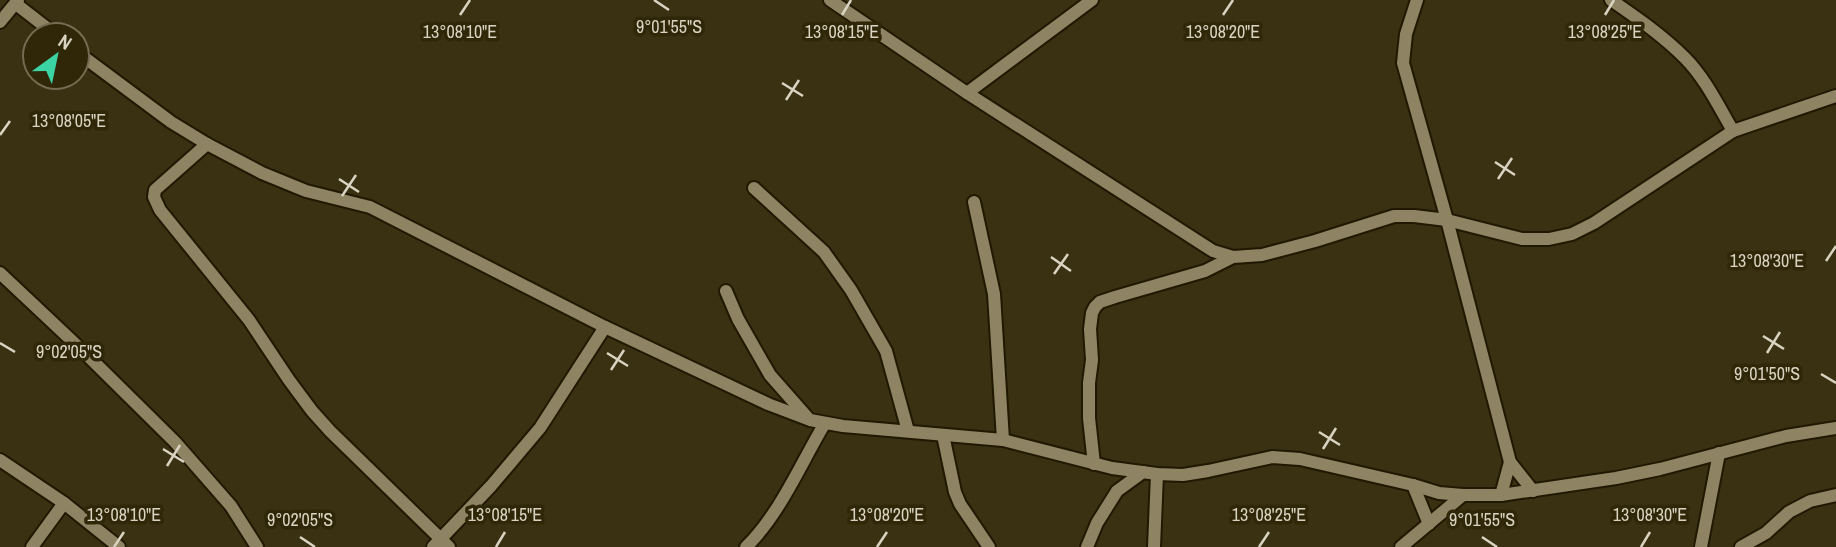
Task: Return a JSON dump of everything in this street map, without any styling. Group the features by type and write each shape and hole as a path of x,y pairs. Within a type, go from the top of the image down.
{"street":[{"path":"830,0 967,93 1213,251 1233,257 1262,255 1394,216 1447,220 1522,239 1549,239 1572,234 1594,223 1733,131 1836,96"},
{"path":"967,93 1092,0"},
{"path":"1417,0 1406,34 1403,64 1510,463 1533,491"},
{"path":"1611,0 1649,26 1687,60 1733,131"},
{"path":"0,22 17,2 39,21"},
{"path":"91,62 172,122 262,173 295,187 370,207 605,327 768,404 810,420 843,426 1003,440 1112,468 1157,474 1183,475 1272,457 1300,459 1439,493 1463,495 1501,495 1628,476 1786,436 1836,428"},
{"path":"207,144 155,190 154,197 160,210 249,320 312,411 441,544 540,428 605,327"},
{"path":"754,188 824,252 850,290 886,351 908,431"},
{"path":"974,202 994,293 1003,440"},
{"path":"1094,464 1089,406 1092,360 1090,329 1095,307 1100,302 1115,297 1205,271 1233,257"},
{"path":"0,273 175,442 231,506 257,547"},
{"path":"726,291 738,319 770,375 810,420"},
{"path":"746,547 766,524 825,423"},
{"path":"943,435 955,492 989,547"},
{"path":"1701,547 1719,453"},
{"path":"0,460 64,503 119,547"},
{"path":"1501,495 1510,463"},
{"path":"1112,468 1117,492"},
{"path":"1087,547 1097,523 1117,492 1143,472"},
{"path":"1154,547 1157,474"},
{"path":"1413,485 1424,528 1416,547"},
{"path":"1401,547 1463,495"},
{"path":"1741,547 1766,533 1788,512 1810,501 1836,495"},
{"path":"32,547 64,503"}]}
